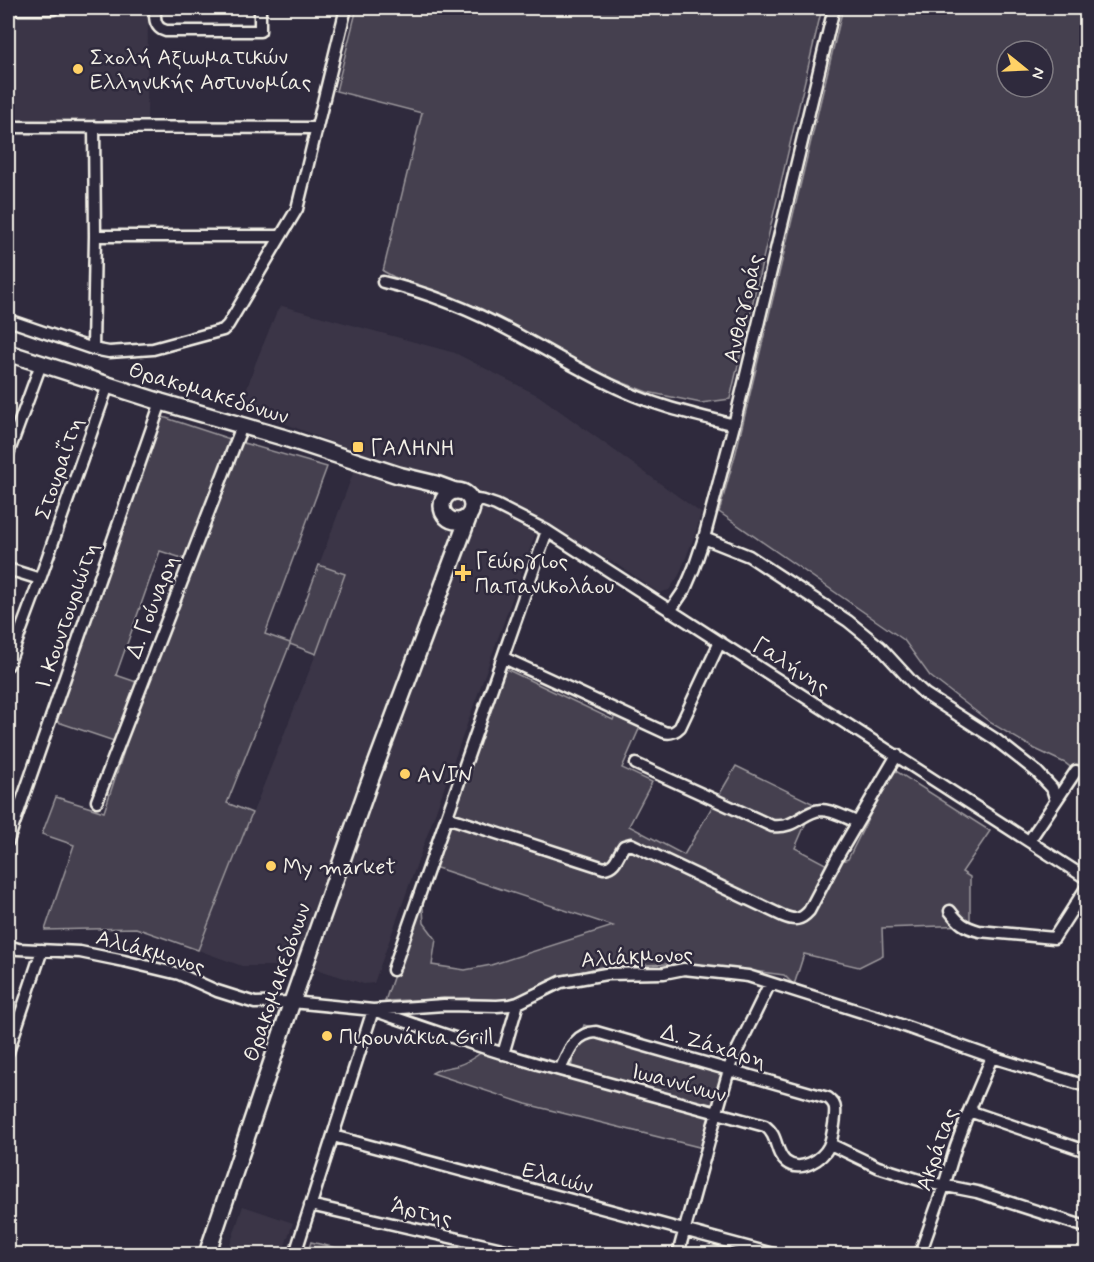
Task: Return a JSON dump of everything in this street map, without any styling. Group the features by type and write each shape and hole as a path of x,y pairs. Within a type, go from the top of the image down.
{"main road":[{"name":"Θρακομακεδόνων","path":"8,353 398,475 463,492 470,506 454,557 378,758 292,1002 207,1254"},
{"name":"Θρακομακεδόνων","path":"398,475 420,488 445,513 454,557"},
{"path":"455,491 443,498 445,513 458,521 463,520 470,506"}],"street":[{"path":"14,8 53,9"},
{"path":"155,8 155,22 161,29 260,31 260,8"},
{"path":"8,320 93,349 117,352 167,346 223,330 297,209 346,8"},
{"name":"Ανθαγοράς","path":"670,611 685,589 704,538 734,425 834,8"},
{"path":"8,126 317,128"},
{"path":"93,349 94,127"},
{"path":"95,236 281,236"},
{"path":"383,282 419,292 477,315 627,392 675,409 734,425"},
{"path":"8,454 41,364"},
{"name":"Στουραΐτη","path":"8,665 108,385"},
{"name":"Ι. Κουντουριώτη","path":"8,841 161,402"},
{"name":"Δ. Γούναρη","path":"97,801 242,426"},
{"name":"Γαλήνης","path":"470,506 490,502 547,531 1086,878"},
{"path":"393,970 547,531"},
{"path":"704,538 749,556 848,621 880,647 925,694 995,739 1037,772 1052,788 1056,801"},
{"path":"8,569 40,579"},
{"path":"504,658 669,734 680,727 720,642"},
{"path":"447,817 604,868 614,864 624,846 631,844 783,916 796,919 804,917 809,911 857,822 897,755"},
{"path":"636,764 772,826 787,826 822,810 857,822"},
{"path":"1029,841 1076,771"},
{"path":"950,911 959,922 979,931 1054,938 1086,888"},
{"name":"Αλιάκμονος","path":"8,946 18,949 80,952 179,974 217,991 255,1003 292,1002 373,1010 457,1004 497,1006 518,1003 561,982 606,974 664,973 684,969 748,976 1086,1086"},
{"path":"8,1052 42,950"},
{"path":"678,1254 730,1069 770,983"},
{"path":"503,1054 518,1003"},
{"path":"295,1254 373,1010"},
{"name":"Ιωαννίνων","path":"373,1010 503,1054 765,1126 771,1131 780,1154 786,1162 797,1167 807,1166 830,1144"},
{"name":"Δ. Ζάχαρη","path":"560,1070 571,1046 590,1033 596,1032 828,1098 833,1102 835,1108 830,1144"},
{"name":"Ακράτας","path":"920,1254 956,1146 992,1057"},
{"path":"969,1111 1086,1151"},
{"name":"Ελαιών","path":"333,1136 774,1254"},
{"path":"830,1144 878,1167 926,1182 977,1192 1086,1227"},
{"name":"Άρτης","path":"310,1205 524,1254"}],"shaded area":[{"name":"Σχολή Αξιωματικών Ελληνικής Αστυνομίας","path":"19,8 148,8 147,123 8,122 8,16 19,16"},
{"path":"357,8 822,8 730,399 701,403 647,392 601,374 482,309 383,271 422,113 336,91"},
{"path":"843,8 1086,8 1086,779 1065,763 1033,748 991,723 930,676 904,640 719,512 736,452"},
{"path":"282,306 455,353 539,396 701,513 679,575 669,590 659,593 623,568 540,521 374,983 364,984 306,966 242,966 198,950 316,654 345,574 319,565 362,454 241,406 256,362 277,311"},
{"path":"160,416 327,467 265,634 290,643 319,565 345,574 316,654 290,644 227,803 252,813 198,950 136,928 45,930 74,845 42,834 56,797 104,812 126,745 52,720","holes":["160,551 188,560 145,685 116,675"]},
{"path":"506,669 613,720 618,708 643,720 622,768 652,782 629,826 684,855 736,766 814,804 795,848 827,865 848,859 893,769 990,831 962,872 970,877 970,925 882,928 883,955 859,967 804,954 794,985 784,975 689,963 600,967 549,980 524,994 508,999 385,1001 422,894 424,923 436,939 432,965 465,970 491,965 613,926 431,866"},
{"path":"584,1025 726,1066 703,1148 526,1104 432,1073 456,1066 482,1052 567,1079"},
{"path":"243,1206 293,1223 282,1254 227,1254"},
{"path":"311,1242 362,1254 307,1254"}],"place":[{"name":"Σχολή Αξιωματικών Ελληνικής Αστυνομίας","path":"78,69"},
{"name":"ΓΑΛΗΝΗ","path":"358,447"},
{"name":"Γεώργιος Παπανικολάου","path":"463,573"},
{"name":"AVIN","path":"405,774"},
{"name":"My market","path":"271,866"},
{"name":"Πιρουνάκια Grill","path":"327,1036"}]}
